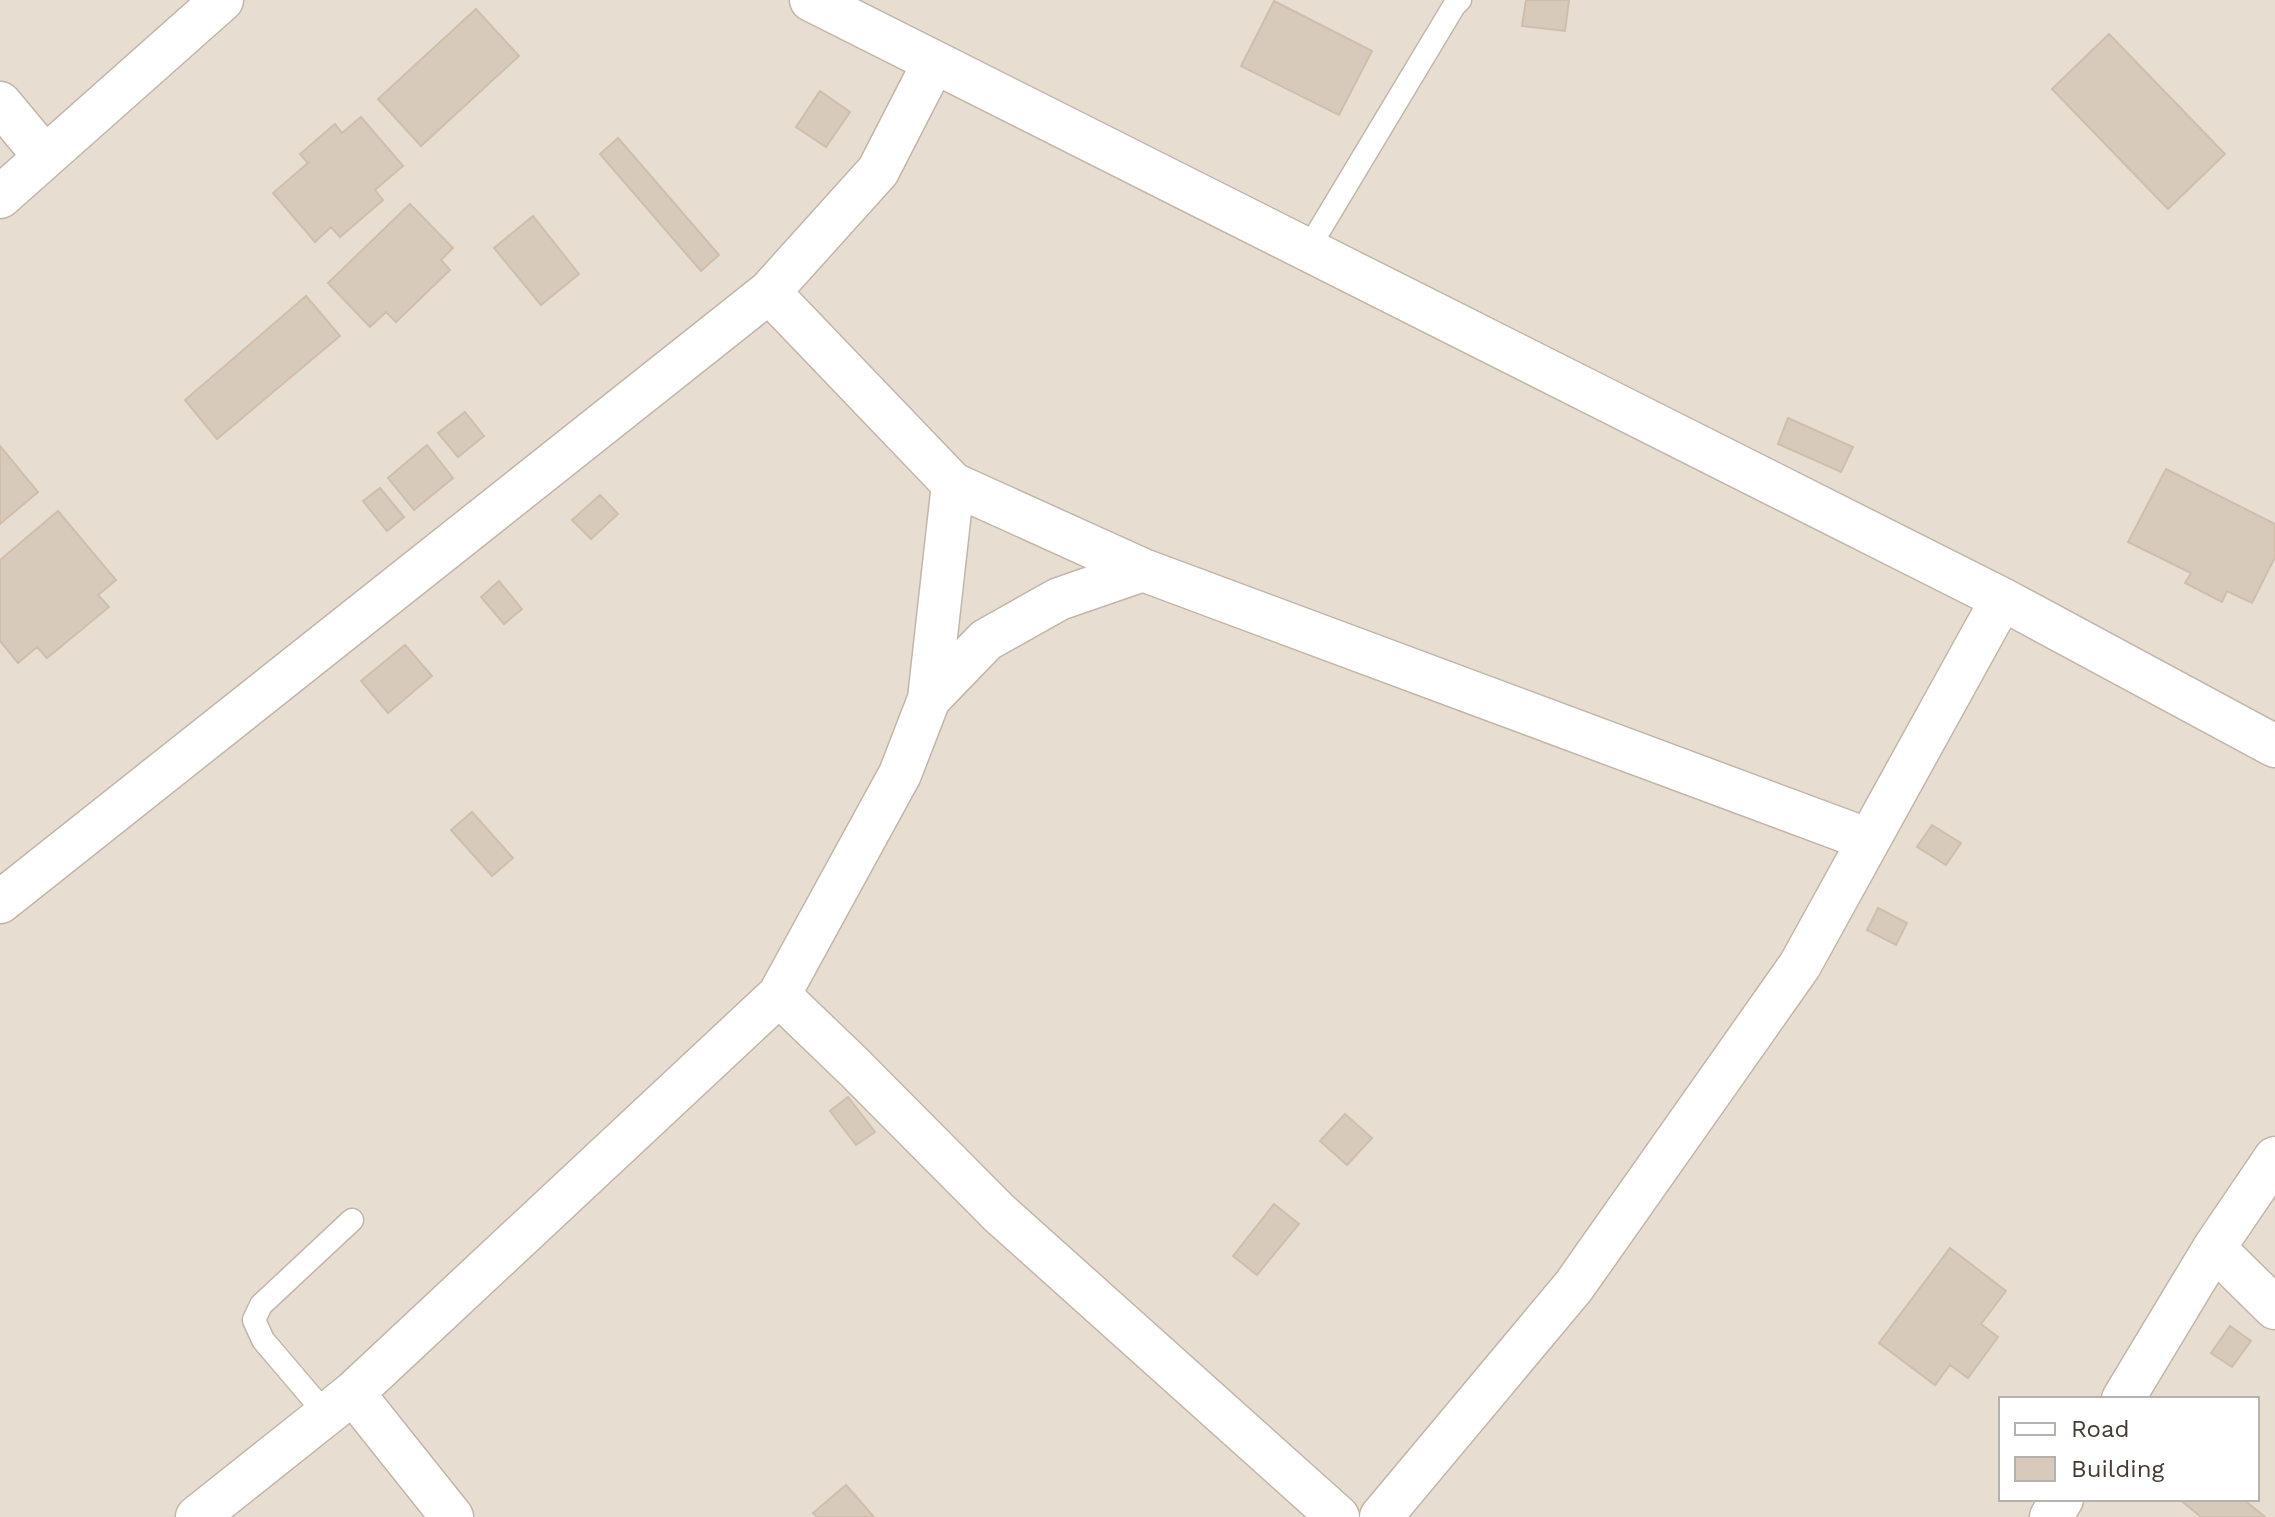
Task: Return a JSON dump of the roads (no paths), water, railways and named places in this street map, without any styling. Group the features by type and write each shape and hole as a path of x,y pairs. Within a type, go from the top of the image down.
{"street":[{"path":"0,197 222,0"},
{"path":"811,0 2002,599 2275,746"},
{"path":"0,902 769,292 878,171 934,62"},
{"path":"0,103 45,157"},
{"path":"769,292 953,484 1143,570 1869,840"},
{"path":"197,1517 339,1403 779,995 900,774 929,699 953,484"},
{"path":"929,699 986,640 1059,599 1143,570"},
{"path":"1381,1517 1574,1286 1800,965 2002,599"},
{"path":"779,995 999,1213 1338,1517"},
{"path":"2124,1397 2214,1248 2275,1158"},
{"path":"2214,1248 2275,1308"},
{"path":"339,1403 452,1517"}],"lane":[{"path":"1308,249 1460,0"},
{"path":"339,1403 263,1340 254,1320 261,1305 352,1220"}]}
